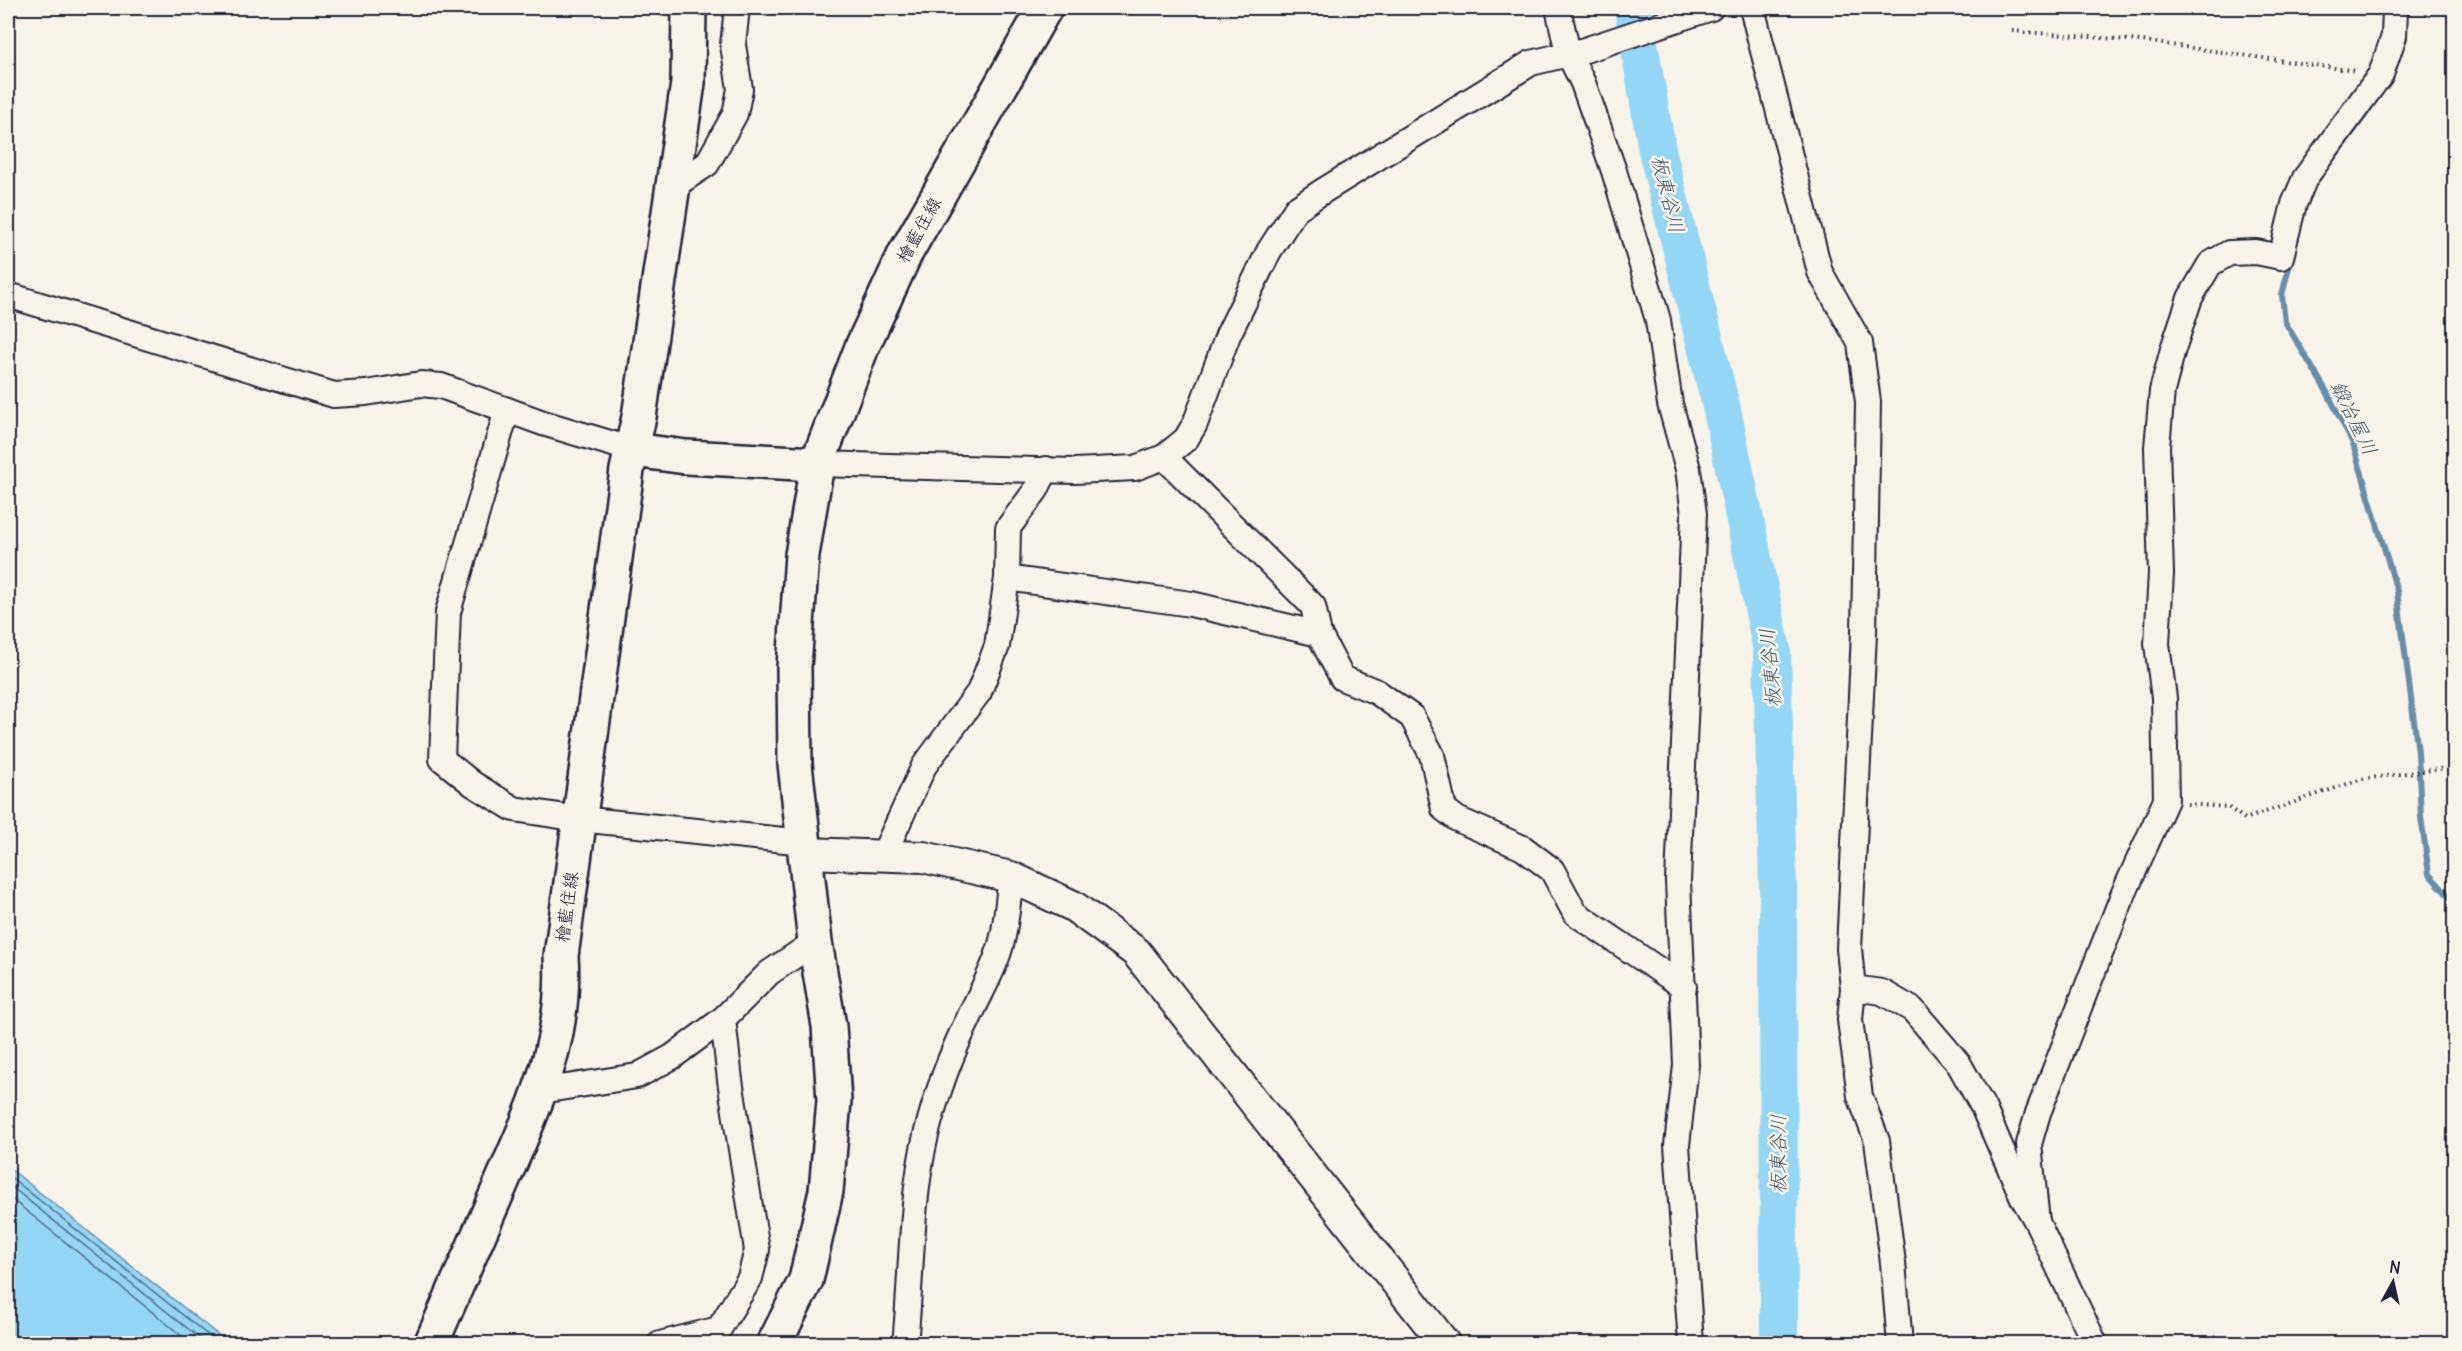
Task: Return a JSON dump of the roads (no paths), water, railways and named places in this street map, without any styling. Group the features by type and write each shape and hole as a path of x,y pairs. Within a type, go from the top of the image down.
{"main road":[{"name":"檜藍住線","path":"431,1344 541,1091 555,1039 563,983 561,956 627,470 633,450 688,83 689,8"},
{"name":"檜藍住線","path":"774,1344 806,1280 826,1191 834,1101 829,1026 815,942 795,764 794,667 802,555 817,464 862,347 905,254 1045,8"},
{"path":"633,450 686,457 817,464"}],"street":[{"path":"672,187 707,164 735,114 740,89 734,45 737,8"},
{"path":"1558,8 1576,51 1583,82 1614,171 1658,320 1670,404 1688,469 1694,514 1678,881 1686,1065 1677,1145 1690,1344"},
{"path":"817,464 1076,471 1135,468 1164,457 1186,439 1196,424 1228,335 1269,252 1296,209 1323,190 1531,63 1711,8"},
{"path":"1752,8 1820,272 1860,343 1868,402 1864,633 1849,949 1852,988 1850,1020 1860,1096 1877,1141 1893,1263 1900,1344"},
{"path":"2037,1222 2029,1144 2038,1113 2123,895 2166,800 2164,698 2157,644 2161,573 2157,447 2162,391 2173,349 2190,298 2210,264 2229,253 2256,252 2282,257 2294,204 2305,178 2381,74 2394,36 2395,8"},
{"path":"8,295 334,395 366,393 421,384 441,386 543,423 633,450"},
{"path":"507,410 448,612 442,759 473,784 514,809 805,848 923,857 1011,878 1073,906 1136,952 1445,1344"},
{"path":"1164,457 1313,606 1319,634 1342,678 1377,692 1412,717 1432,755 1444,809 1457,819 1523,848 1552,870 1575,914 1684,987"},
{"path":"883,855 924,766 979,692 997,646 1007,578 1008,528 1036,490 1046,469"},
{"path":"1007,578 1191,604 1319,634"},
{"path":"905,1344 913,1204 926,1135 948,1067 968,1019 988,980 1002,940 1011,878"},
{"path":"541,1091 637,1076 672,1057 723,1019 769,973 815,942"},
{"path":"1852,988 1882,992 1913,1010 1959,1064 1983,1107 2023,1198 2037,1222 2095,1344"},
{"path":"660,1344 704,1339 719,1329 750,1278 757,1250 730,1080 723,1019"}],"water":[{"path":"8,1167 228,1343 8,1343"}],"waterway":[{"name":"板東谷川","path":"1633,8 1657,150 1722,410 1772,650 1778,888 1779,1344"},
{"name":"鍛冶屋川","path":"2338,152 2369,110"},
{"name":"鍛冶屋川","path":"2291,259 2282,295 2285,322 2327,392 2353,444 2397,591 2418,752 2421,817 2429,874 2454,902"}]}
